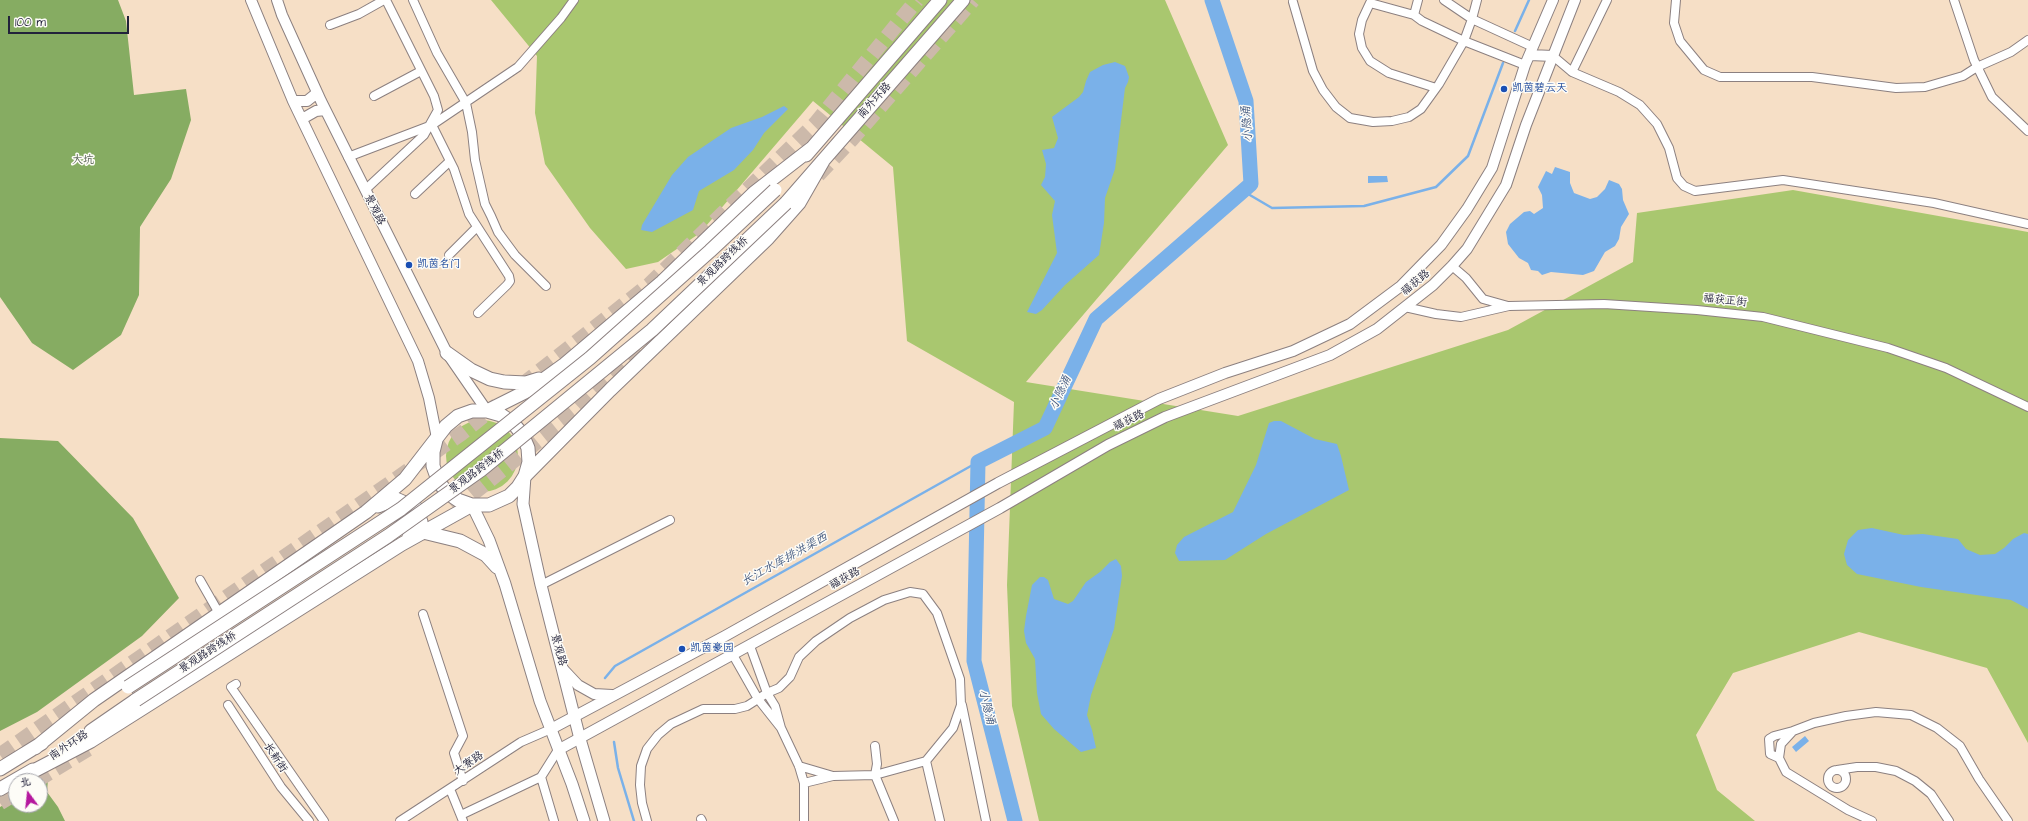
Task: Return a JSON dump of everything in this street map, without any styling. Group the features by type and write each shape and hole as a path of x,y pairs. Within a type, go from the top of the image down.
{"highway":[{"name":"南外环路","path":"774,190 940,0"},
{"name":"南外环路","path":"786,203 963,0"},
{"path":"488,411 528,390 565,364 662,282 754,193 812,148"},
{"path":"437,438 433,466 438,480 446,492 458,500 472,505 489,505 509,496 518,487 525,476 610,390 768,238 799,203 823,161"},
{"name":"景观路跨线桥","path":"128,687 400,509 590,358 710,251 774,190"},
{"name":"景观路跨线桥","path":"136,700 388,536 481,470 652,330 786,203"},
{"path":"447,353 471,370 504,382 526,383 546,378"},
{"path":"35,748 94,700 220,615 366,512 405,479 446,426 458,416 472,411 488,411 501,415 513,423 522,434 528,448 528,462 525,476"},
{"path":"366,512 386,502 396,499 416,508 421,522 416,530 402,544"},
{"path":"30,773 91,741 402,544 453,514 472,505"},
{"path":"424,532 460,541 486,555 497,567"},
{"name":"南外环路","path":"0,768 35,748 128,687"},
{"name":"南外环路","path":"29,773 136,700"}],"main road":[{"name":"景观路","path":"525,476 523,504 541,585 580,739 604,821"},
{"path":"472,505 489,540 497,567 505,584 540,701 572,784 584,821"}],"street":[{"path":"251,0 293,102 418,361 437,438"},
{"name":"景观路","path":"277,0 282,15 325,110 447,353 488,411"},
{"path":"330,25 359,14 385,0 438,105 432,125 424,135 365,190"},
{"path":"412,0 436,53 466,103 472,132 474,160 485,204 498,232 515,256 546,286"},
{"path":"348,157 432,125 518,67 561,18 574,0"},
{"path":"1414,15 1418,0"},
{"path":"1444,0 1472,19 1531,51 1553,56 1572,72 1619,92 1640,105 1657,124 1669,148 1677,178 1684,186 1695,191 1783,180 1934,203 2028,224"},
{"path":"1294,1 1313,71 1323,90 1336,107 1350,118 1373,122 1392,121 1409,117 1421,109 1436,88 1464,41 1477,0"},
{"name":"福获路","path":"551,729 614,694 726,636 998,483 1159,399 1225,373 1292,351 1350,324 1401,286 1441,245 1467,209 1492,168 1525,65 1553,0"},
{"name":"福获路","path":"558,750 1000,508 1108,444 1165,417 1330,355 1377,329 1433,285 1452,266 1467,249 1506,185 1575,0"},
{"path":"1572,72 1607,0"},
{"path":"1676,0 1674,23 1680,41 1704,70 1720,77 1812,77 1896,88 1925,87 1963,76 1978,67 2011,52 2028,40"},
{"path":"1954,0 1978,67 1992,97 2028,131"},
{"path":"1436,88 1389,73 1370,61 1362,48 1359,34 1362,20 1371,2 1414,15 1422,21 1464,41 1525,65"},
{"path":"374,96 422,72"},
{"path":"293,102 307,101 317,93"},
{"path":"302,119 310,114 325,110"},
{"path":"432,125 450,161 469,214 509,276 510,281 495,298 478,313"},
{"path":"415,194 450,161"},
{"path":"449,255 477,227"},
{"path":"1452,266 1466,278 1484,299 1509,306"},
{"name":"福获正街","path":"1405,307 1436,314 1461,317 1509,306 1604,304 1763,316 1888,348 1946,368 2028,407"},
{"path":"541,585 670,520"},
{"path":"200,580 220,615"},
{"path":"647,821 641,797 641,766 647,749 670,724 703,709 735,709 747,706 767,693 779,688 790,677 800,657 816,640 884,600 910,592 923,594 937,613 950,645 960,679 962,705 986,821"},
{"path":"423,614 463,736 454,753 463,781"},
{"path":"750,646 767,693 775,706 781,728 799,766 804,783 802,820"},
{"path":"734,655 758,699 781,728"},
{"path":"562,668 578,685 594,694 614,694"},
{"path":"236,684 231,687 324,821"},
{"name":"长新街","path":"228,705 281,787 309,821"},
{"path":"804,783 833,776 875,775 926,761 953,728 962,705"},
{"path":"1872,821 1848,810 1786,772 1778,758 1770,754 1769,739 1774,736 1793,732 1814,723 1846,716 1876,712 1911,715 1937,728 1960,746 1979,779 2008,821"},
{"name":"大寮路","path":"400,821 521,742 551,729"},
{"path":"1778,758 1781,744 1793,732"},
{"path":"875,746 877,764 875,775 894,821"},
{"path":"450,789 462,818 541,777 558,750"},
{"path":"926,761 940,821"},
{"path":"799,766 833,776"},
{"path":"1864,767 1855,769 1846,778 1844,784 1840,788 1831,786 1828,780 1829,774 1837,770 1864,767 1896,771 1915,781 1931,794 1949,821"},
{"path":"1837,770 1844,773 1846,778"},
{"path":"541,777 553,821"}],"green space":[{"name":"大坑","path":"0,0 118,0 126,21 134,95 186,89 191,120 171,179 140,227 139,295 121,335 73,370 32,343 0,297"},
{"path":"491,0 1165,0 1228,145 1026,382 1238,416 1508,330 1633,262 1637,213 1793,190 2028,232 2028,743 1987,668 1859,632 1733,673 1696,735 1717,790 1755,821 1039,821 1012,706 1007,585 1014,402 907,341 893,167 813,101 700,233 658,262 626,269 590,228 545,164 535,113 537,56"},
{"path":"482,420 502,426 512,436 518,456 512,476 502,486 482,492 462,486 452,476 446,456 452,436 462,426"},
{"path":"0,438 58,441 133,518 179,598 142,636 37,712 0,731"},
{"path":"48,793 58,807 65,821 0,821 0,807 8,802 8,813 48,813"}],"water":[{"path":"1115,62 1125,66 1129,77 1125,88 1115,169 1105,198 1104,223 1099,255 1065,285 1042,310 1036,314 1027,312 1057,253 1052,215 1055,201 1041,185 1045,177 1046,164 1042,150 1054,148 1058,138 1052,117 1079,97 1083,92 1090,72 1103,65"},
{"path":"784,106 788,109 764,133 753,150 734,170 699,191 693,210 652,232 641,230 642,225 672,175 688,157 731,128 762,117"},
{"path":"1555,167 1570,172 1570,183 1574,193 1590,199 1597,197 1605,189 1609,180 1619,184 1622,189 1623,200 1629,214 1621,227 1619,239 1615,246 1605,252 1594,271 1583,275 1551,272 1542,275 1538,271 1531,270 1528,263 1519,258 1508,244 1506,232 1510,224 1524,212 1530,211 1534,214 1543,208 1542,195 1538,187 1546,171 1552,174"},
{"path":"1368,176 1387,176 1388,182 1368,183"},
{"path":"1281,421 1315,439 1337,444 1349,490 1266,534 1225,560 1179,561 1175,553 1177,545 1184,537 1233,512 1256,465 1269,423"},
{"path":"1872,528 1904,535 1923,534 1958,539 1966,549 1980,555 1995,554 2013,539 2024,533 2028,534 2028,609 2011,600 1921,587 1857,574 1847,565 1844,554 1848,540 1858,530"},
{"path":"1116,559 1121,566 1122,576 1114,629 1091,695 1087,715 1096,748 1081,752 1054,729 1041,714 1037,693 1035,659 1026,643 1024,631 1026,616 1032,585 1040,577 1044,577 1048,580 1054,599 1068,604 1073,601 1086,582 1100,572 1110,562"},
{"path":"1805,736 1809,741 1796,752 1792,747"}],"waterway":[{"name":"小隐涌","path":"1015,821 974,661 978,462 1045,428 1096,319 1251,184 1246,101 1212,0"},
{"path":"1515,31 1529,0"},
{"path":"1243,191 1272,208 1364,206 1436,187 1468,156 1503,63"},
{"name":"长江水库排洪渠西","path":"605,678 615,666 978,462"},
{"name":"长江水库排洪渠西","path":"614,742 618,768 634,821"}],"tunnel":[{"path":"522,385 650,284 815,124 917,0"},
{"path":"818,175 852,139 973,0"},
{"path":"454,509 575,411 743,254 768,227"},
{"path":"0,755 462,433 497,405"},
{"path":"48,774 93,746"},
{"path":"0,803 8,798"}],"place":[{"name":"凯茵碧云天","path":"1504,89"},
{"name":"凯茵名门","path":"409,265"},
{"name":"凯茵豪园","path":"682,649"}]}
